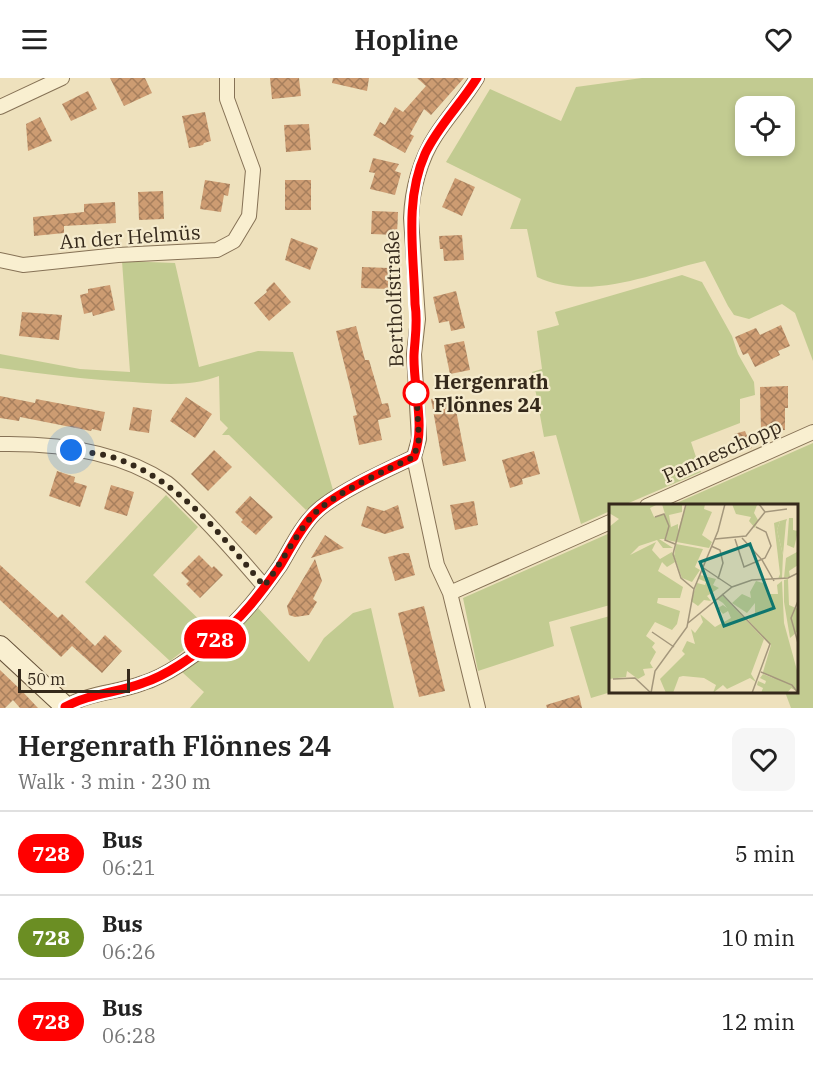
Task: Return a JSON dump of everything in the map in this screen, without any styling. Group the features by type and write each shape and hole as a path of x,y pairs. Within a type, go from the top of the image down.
{"street":[{"path":"0,107 62,78"},
{"name":"An der Helmüs","path":"0,261 23,265 118,255 217,250 234,241 249,216 253,170 227,99 227,78"},
{"name":"Bertholfstraße","path":"477,78 435,136 426,153 411,206 415,304 418,319 414,354 419,439 414,457 437,565 450,593 478,708"},
{"name":"Panneschopp","path":"651,504 813,432"},
{"path":"0,444 32,444 110,456 140,467 169,484 219,533 264,586"},
{"path":"0,646 66,707 93,694 127,688 161,675 214,640 240,618 316,512 348,491 414,457"},
{"path":"450,593 609,522"}],"green space":[{"path":"642,78 813,78 813,361 795,313 782,304 749,319 734,315 705,261 643,278 599,286 578,287 557,284 537,277 527,229 510,229 521,199 446,162 490,89 561,121 576,87"},
{"path":"122,261 175,263 199,367 258,351 293,352 333,490 306,510 229,435 222,435 228,428 220,420 219,376 198,382 166,384 83,378 0,368 0,354 80,369 130,372"},
{"path":"682,275 702,282 754,382 755,395 740,399 740,423 691,442 701,472 626,504 609,504 609,511 581,524 556,435 544,437 532,372 542,369 537,331 559,325 555,312"},
{"path":"813,443 813,708 791,708 785,693 798,693 798,504 674,504"},
{"path":"166,495 198,527 153,575 210,630 170,661 85,582"},
{"path":"609,533 609,605 549,622 554,646 478,671 463,598"},
{"path":"257,607 309,662 324,638 353,613 371,608 394,708 190,708 204,692 182,672 222,644"},
{"path":"609,616 609,693 591,698 570,627"}],"building":[{"path":"110,78 145,78 152,93 124,106"},
{"path":"270,78 299,78 301,96 272,99"},
{"path":"333,78 369,78 367,91 332,83"},
{"path":"417,78 464,78 431,115 424,109 410,134 414,136 405,153 373,135 380,122 385,125 395,107 403,112 426,86"},
{"path":"88,91 97,109 71,121 62,104"},
{"path":"205,112 211,141 189,148 182,116"},
{"path":"40,117 52,141 28,151 26,124"},
{"path":"309,124 311,150 286,152 284,125"},
{"path":"373,158 399,164 395,171 401,173 395,195 370,189 375,173 369,172"},
{"path":"455,178 475,187 462,216 442,207"},
{"path":"205,180 230,184 228,196 224,195 221,212 200,209"},
{"path":"285,180 311,180 311,210 285,210"},
{"path":"163,191 164,219 139,220 138,192"},
{"path":"115,202 116,223 64,226 64,233 34,236 33,217 84,212 84,204"},
{"path":"372,211 398,212 397,235 371,234"},
{"path":"462,235 464,260 444,261 439,236"},
{"path":"291,238 318,248 310,270 285,260"},
{"path":"362,267 389,268 389,289 361,288"},
{"path":"274,282 291,302 269,321 254,303 267,292 266,290"},
{"path":"110,285 115,310 93,316 92,312 84,314 80,295 88,293 88,289"},
{"path":"456,291 465,328 451,331 449,321 439,323 433,297"},
{"path":"22,312 62,315 59,340 19,336"},
{"path":"781,325 790,346 778,351 780,355 755,367 748,353 743,355 735,337 756,328 760,335"},
{"path":"356,326 365,360 369,360 382,404 388,403 391,417 378,420 382,440 359,445 353,416 357,415 336,331"},
{"path":"464,341 470,370 450,374 444,345"},
{"path":"788,386 785,430 761,431 760,387"},
{"path":"453,395 466,461 443,466 431,399"},
{"path":"0,396 35,403 36,399 105,412 101,431 20,417 19,421 0,418"},
{"path":"186,397 212,414 195,438 170,421"},
{"path":"133,407 152,410 149,433 129,430"},
{"path":"745,431 752,448 739,452 734,434"},
{"path":"214,450 232,467 208,491 191,474"},
{"path":"534,451 540,474 522,479 523,484 510,488 502,460"},
{"path":"57,471 75,477 74,482 87,486 80,507 49,496"},
{"path":"111,485 134,492 127,516 104,509"},
{"path":"250,496 273,517 256,535 241,522 243,520 235,512"},
{"path":"474,501 478,525 455,530 450,505"},
{"path":"398,505 404,528 385,534 361,526 367,506 384,511"},
{"path":"325,535 344,548 311,558"},
{"path":"409,553 415,575 395,581 388,557"},
{"path":"199,555 223,575 200,598 186,584 189,581 181,573"},
{"path":"315,559 322,581 313,599 317,602 309,615 295,617 289,615 287,606"},
{"path":"0,565 58,618 62,614 95,646 105,635 122,651 102,673 72,646 61,657 0,600"},
{"path":"424,606 445,691 419,697 398,613"},
{"path":"0,670 38,708 20,708 13,700 5,708 0,708"},
{"path":"579,695 582,708 547,708 546,705"}],"bus line":[{"name":"728","path":"67,708 65,707 76,700 93,694 146,682 161,675 214,640 240,618 316,512 348,491 414,457 419,439 414,354 418,319 415,304 411,206 426,153 435,136 477,78"}],"place":[{"name":"Hergenrath Flönnes 24","path":"416,393"}],"route":[{"path":"71,450 110,456 140,467 169,484 219,533 264,586 316,512 348,491 414,457 419,439 416,386 416,393"}]}
